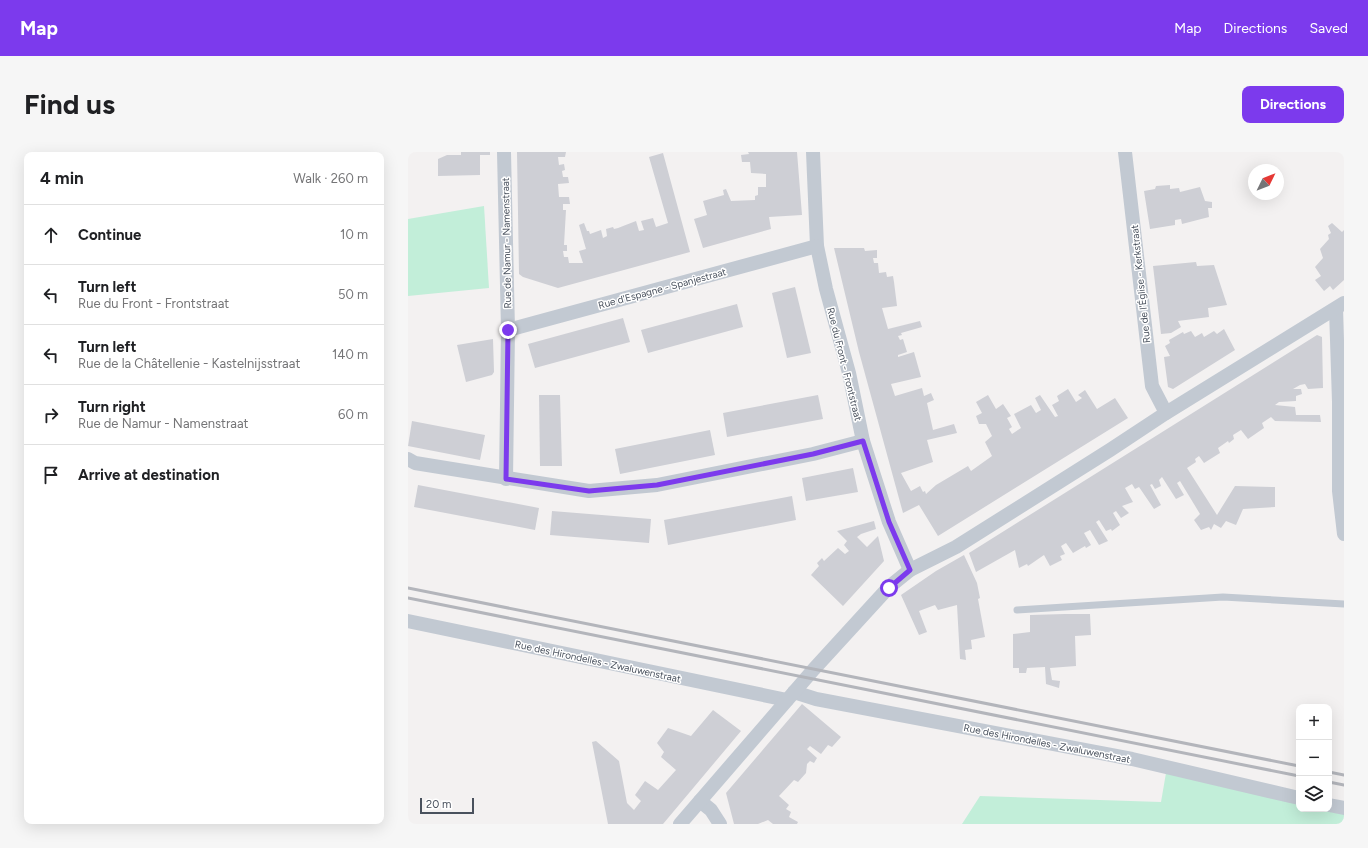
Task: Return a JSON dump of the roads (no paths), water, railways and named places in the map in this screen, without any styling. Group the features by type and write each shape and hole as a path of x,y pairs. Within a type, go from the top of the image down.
{"street":[{"name":"Rue de Namur - Namenstraat","path":"504,152 508,330 506,479"},
{"name":"Rue du Front - Frontstraat","path":"813,152 817,246 826,289 849,373 863,441 889,522 910,570"},
{"name":"Rue de l'Église - Kerkstraat","path":"1125,152 1152,386 1166,413"},
{"name":"Rue d'Espagne - Spanjestraat","path":"508,330 817,246"},
{"path":"680,824 791,696 889,588 910,570 956,547 1166,413 1340,306"},
{"path":"1340,306 1339,491 1344,534"},
{"path":"408,459 415,463 506,479 589,491 657,485 813,454 863,441"},
{"name":"Rue des Hirondelles - Zwaluwenstraat","path":"408,621 791,696 816,699 1132,760 1296,797"},
{"path":"700,801 711,810 720,824"},
{"path":"1332,806 1344,808"}],"lane":[{"path":"1017,610 1223,597 1344,604"}],"railway":[{"path":"408,588 1296,765"},
{"path":"408,598 1296,775"},
{"path":"1332,773 1344,775"},
{"path":"1332,783 1344,785"}]}
